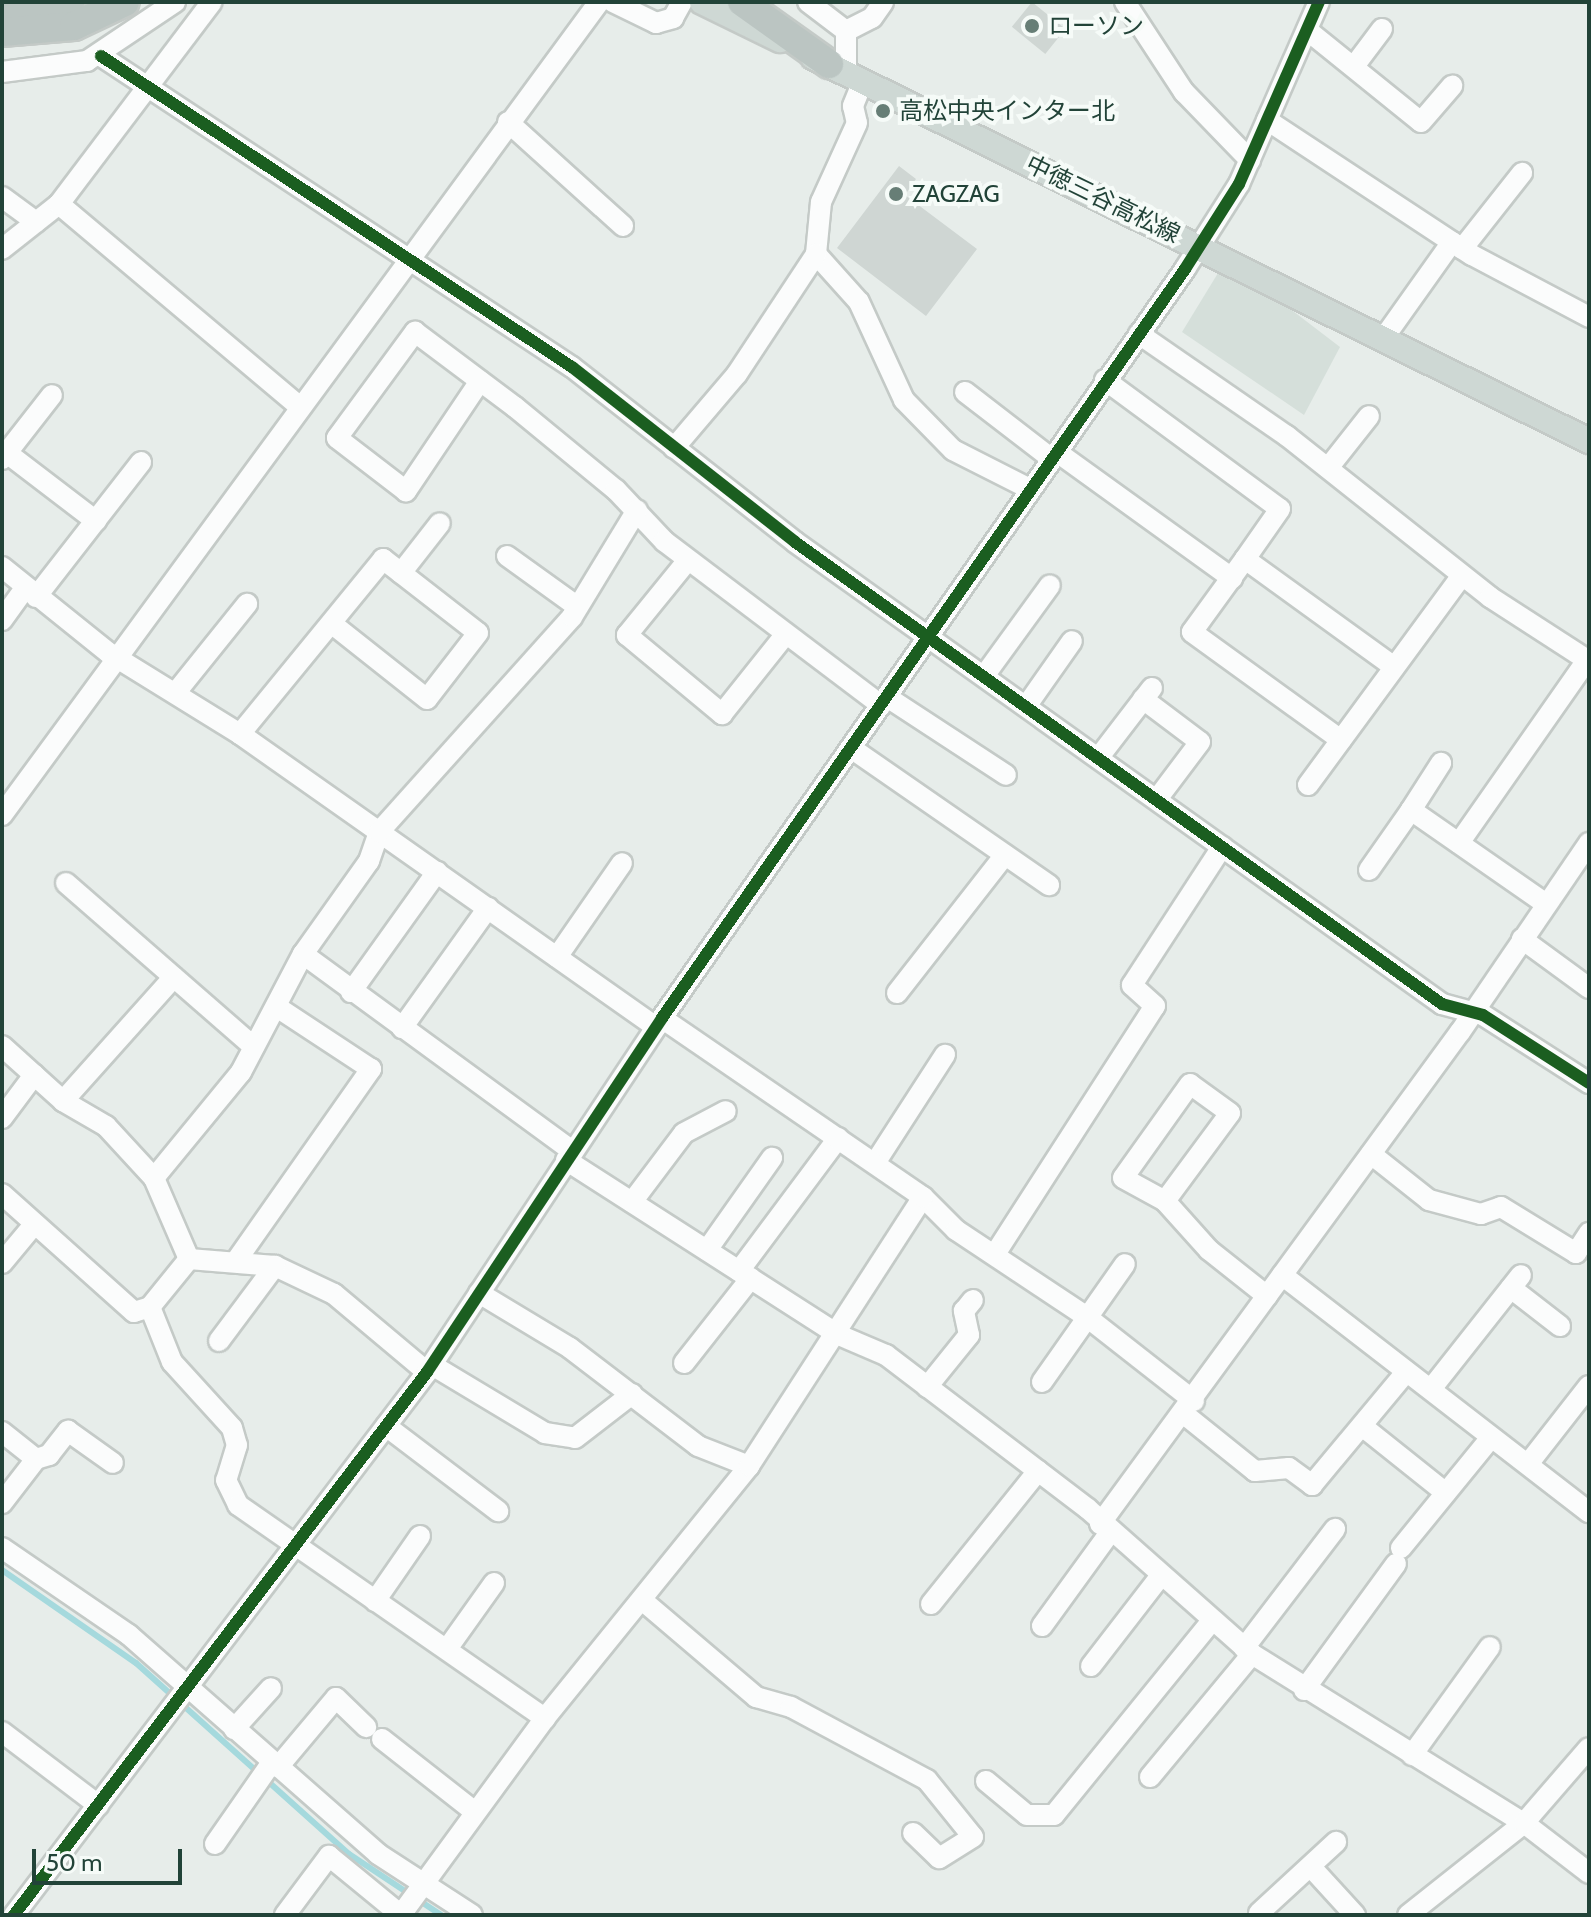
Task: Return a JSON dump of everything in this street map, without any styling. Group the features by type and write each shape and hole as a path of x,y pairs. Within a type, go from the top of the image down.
{"highway":[{"path":"2,12 70,2"},
{"path":"2,32 74,26 125,2"},
{"path":"742,2 846,73"}],"main road":[{"name":"中徳三谷高松線","path":"702,2 1589,441"}],"street":[{"path":"2,72 101,56 175,2"},
{"path":"2,249 59,204 150,91 212,2"},
{"path":"2,815 122,659 299,406 412,261 508,122 599,2"},
{"path":"613,2 656,23 673,18 682,2"},
{"path":"808,2 846,31"},
{"path":"846,31 872,18 883,2"},
{"path":"1125,2 1184,92 1250,160"},
{"path":"14,1915 430,1369 659,1023 1200,247 1250,160 1319,2"},
{"path":"1355,65 1382,29"},
{"path":"1307,30 1355,65 1421,122 1452,86"},
{"path":"674,448 737,374 816,254 821,202 857,123 846,73 846,31"},
{"path":"101,56 572,367 926,642 1027,705 1467,1022 1589,1083"},
{"path":"1267,120 1457,245 1586,310"},
{"path":"508,122 623,226"},
{"path":"1383,339 1457,245 1522,173"},
{"path":"2,197 36,222"},
{"path":"59,204 299,406"},
{"path":"816,254 859,302 904,400 953,450 1030,489"},
{"path":"480,381 406,491 337,438 415,332 480,381 637,510 688,560 785,635 884,701 982,748 1006,775"},
{"path":"1139,334 1328,468 1462,575 1588,661 1459,843"},
{"path":"1105,380 1280,509 1192,632 1341,740"},
{"path":"965,392 1232,578"},
{"path":"52,395 4,456 96,521"},
{"path":"1328,468 1369,416"},
{"path":"2,620 96,521 141,462"},
{"path":"154,1178 254,1047 303,954 343,904 379,832 578,607 637,510"},
{"path":"401,573 440,523"},
{"path":"507,556 578,607"},
{"path":"240,734 383,559 478,633 427,699 331,623"},
{"path":"1245,559 1394,667"},
{"path":"688,560 627,635 722,714 785,635"},
{"path":"2,567 30,592 122,659 177,691 240,734 557,957 838,1138 923,1197 956,1230 1087,1317 1255,1471 1289,1468 1312,1485 1402,1377"},
{"path":"1308,785 1462,575"},
{"path":"984,676 1050,585"},
{"path":"177,691 247,604"},
{"path":"1027,705 1072,641"},
{"path":"1099,757 1148,694 1200,742 1157,799"},
{"path":"851,748 1049,885"},
{"path":"1369,870 1441,763"},
{"path":"1411,810 1546,904"},
{"path":"1042,1626 1104,1529 1282,1275 1467,1022 1589,843"},
{"path":"995,1254 1155,1006 1132,985 1222,847"},
{"path":"897,993 1005,855"},
{"path":"557,957 622,863"},
{"path":"351,992 437,872"},
{"path":"66,883 254,1047"},
{"path":"402,1028 488,908"},
{"path":"1522,939 1589,988"},
{"path":"303,954 632,1202 839,1335 886,1355 1038,1471 1159,1578 1248,1651 1304,1690 1524,1823 1589,1873"},
{"path":"63,1101 174,977"},
{"path":"236,1261 371,1069 277,1007"},
{"path":"2,1046 63,1101 106,1126 154,1178 189,1259"},
{"path":"875,1163 945,1055"},
{"path":"2,1118 34,1075"},
{"path":"1165,1201 1230,1113 1190,1084 1123,1178 1165,1201 1209,1250 1267,1296"},
{"path":"632,1202 684,1133 726,1111"},
{"path":"684,1363 838,1138"},
{"path":"1371,1154 1429,1200 1481,1214 1501,1207 1576,1253 1589,1233"},
{"path":"707,1250 772,1158"},
{"path":"2,1194 32,1227 134,1312 150,1307 189,1259"},
{"path":"411,1900 545,1718 749,1466 839,1335 923,1197"},
{"path":"2,1263 32,1227"},
{"path":"189,1259 275,1266 334,1294 430,1369 521,1421 575,1438 632,1394"},
{"path":"1042,1382 1125,1264"},
{"path":"219,1341 275,1266"},
{"path":"1282,1275 1589,1512"},
{"path":"1431,1389 1516,1281 1560,1326"},
{"path":"479,1293 632,1394 698,1446 749,1466"},
{"path":"927,1387 969,1335 964,1311 973,1300"},
{"path":"150,1307 172,1362 232,1428 237,1445 226,1480 238,1505 292,1549 447,1649 545,1718"},
{"path":"1528,1464 1589,1386"},
{"path":"386,1426 498,1511"},
{"path":"1362,1426 1446,1493"},
{"path":"2,1503 36,1459 49,1455 68,1431 113,1463"},
{"path":"2,1432 36,1459"},
{"path":"1304,1690 1399,1556 1485,1445"},
{"path":"931,1604 1038,1471"},
{"path":"1150,1777 1248,1651 1335,1529"},
{"path":"375,1601 420,1536"},
{"path":"2,1548 129,1635 182,1694 234,1729 272,1766 378,1854 411,1900"},
{"path":"1091,1666 1159,1578"},
{"path":"447,1649 494,1583"},
{"path":"642,1600 756,1697 791,1707 927,1780 973,1837 939,1858 913,1833"},
{"path":"986,1781 1027,1815 1054,1815 1211,1622"},
{"path":"1412,1755 1490,1647"},
{"path":"234,1729 271,1688"},
{"path":"215,1844 253,1788 336,1698 374,1733 475,1812"},
{"path":"2,1732 98,1805"},
{"path":"1408,1915 1524,1823 1589,1748"},
{"path":"1259,1913 1336,1842"},
{"path":"285,1915 329,1856 411,1900 472,1915"},
{"path":"1311,1867 1355,1915"}],"shaded area":[{"path":"1226,260 1340,347 1304,415 1182,332"}],"building":[{"path":"1032,2 1065,29 1045,54 1012,27"},
{"path":"899,166 916,179 905,195 977,249 926,316 837,248"}],"waterway":[{"path":"2,1570 136,1663 349,1854 441,1915"}],"cycle path":[{"path":"14,1915 427,1372 662,1018 1185,269 1239,184 1319,2"},
{"path":"101,56 572,367 795,542 1442,1004 1483,1015 1589,1083"}],"place":[{"name":"ローソン","path":"1032,26"},
{"name":"高松中央インター北","path":"883,111"},
{"name":"ZAGZAG","path":"896,194"}]}
